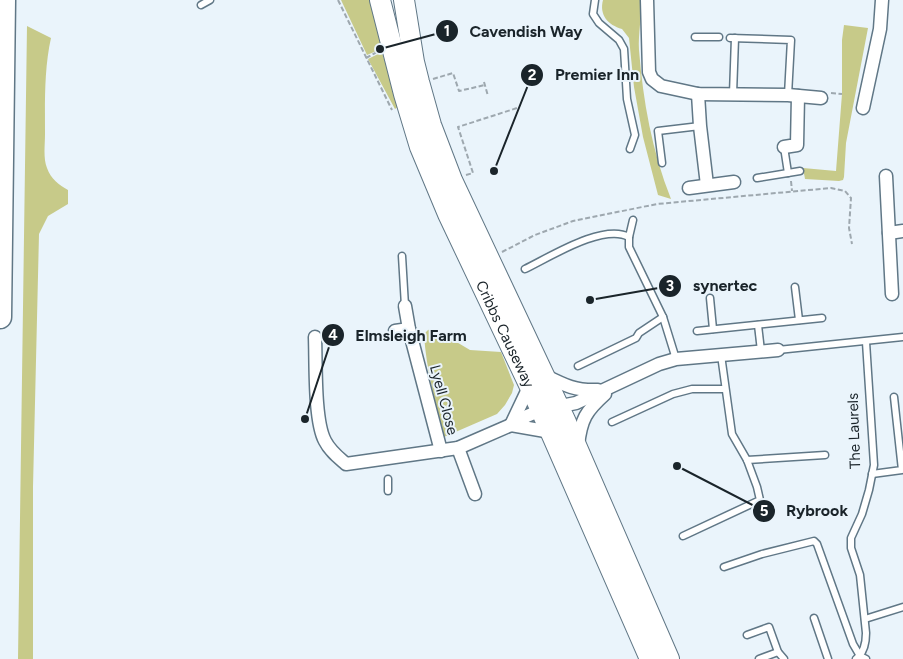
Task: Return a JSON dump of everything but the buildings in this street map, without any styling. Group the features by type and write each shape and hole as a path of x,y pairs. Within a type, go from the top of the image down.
{"highway":[{"path":"0,317 4,0"}],"main road":[{"name":"Cribbs Causeway","path":"404,0 414,62 431,125 452,180 489,258 536,381"},
{"name":"Cribbs Causeway","path":"380,1 420,147 448,214 550,408 577,450 670,659"},
{"name":"Cribbs Causeway","path":"550,408 551,432 650,659"}],"street":[{"path":"647,0 649,72 652,79 661,86 698,94 793,95 821,98"},
{"path":"863,108 880,29 882,0"},
{"path":"698,94 706,185"},
{"path":"784,147 797,146 793,95"},
{"path":"886,176 892,294"},
{"path":"689,188 734,182"},
{"path":"889,232 903,231"},
{"name":"Lyell Close","path":"405,306 409,329 441,451"},
{"path":"395,331 409,329"},
{"path":"315,337 319,422 325,441 334,454 346,464 386,462 458,448 550,408 576,403 659,364 676,359 778,350"},
{"path":"510,425 536,381 581,391 615,386"},
{"path":"577,450 580,428 584,418 591,407 615,386"},
{"path":"510,425 551,432"},
{"path":"458,448 475,494"}],"lane":[{"path":"201,4 210,0"},
{"path":"595,0 593,14 598,23 619,40 624,49 627,99 635,135 630,149"},
{"path":"695,37 719,38"},
{"path":"733,94 733,38 791,40 793,95"},
{"path":"662,163 658,131 700,126"},
{"path":"784,147 788,173"},
{"path":"757,178 800,172"},
{"path":"633,220 629,237 630,247 663,317 676,359"},
{"path":"525,269 588,239 608,233 620,233 629,237"},
{"name":"Lyell Close","path":"402,256 405,306"},
{"path":"795,287 799,320"},
{"path":"710,298 713,330"},
{"path":"578,366 636,338 639,333 663,317"},
{"path":"697,331 822,318"},
{"path":"758,324 761,352"},
{"path":"778,350 903,337"},
{"name":"The Laurels","path":"861,658 866,643 865,619 860,575 851,548 851,538 864,506 874,465 866,342"},
{"path":"683,536 760,500 748,460 732,434 720,355"},
{"path":"612,422 673,394 692,389 725,389"},
{"path":"872,474 902,470 894,397"},
{"path":"748,460 825,455"},
{"path":"388,479 388,491"},
{"path":"724,567 814,541 817,544 853,644 861,658"},
{"path":"865,619 903,608"},
{"path":"814,618 828,659"},
{"path":"747,635 769,627 778,652 784,659"},
{"path":"759,659 778,652"}],"path":[{"path":"436,78 453,72 459,91 484,83 488,96"},
{"path":"452,180 473,173 458,127 517,108"},
{"path":"489,258 535,235 582,219 656,204 831,188 846,191 851,198 849,228 852,244"}],"green space":[{"path":"341,0 372,0 379,27 381,49 367,55"},
{"path":"603,0 641,0 639,44 643,88 649,126 664,181 671,199 658,195 643,137 634,87 629,38 622,29 606,19 602,10"},
{"path":"844,25 868,28 846,143 844,177 843,180 839,181 805,179 803,168 836,171 842,94 842,40"},
{"path":"27,26 51,38 45,86 44,151 49,172 58,184 68,190 68,204 48,216 39,234 33,487 33,659 18,659"},
{"path":"382,52 398,92 399,106 395,109 368,59"},
{"path":"432,329 470,350 501,352 514,385 505,405 497,414 444,437 425,347 424,334"}],"place":[{"name":"Cavendish Way","path":"380,49"},
{"name":"Premier Inn","path":"494,171"},
{"name":"synertec","path":"590,300"},
{"name":"Elmsleigh Farm","path":"305,419"},
{"name":"Rybrook","path":"677,466"}]}
